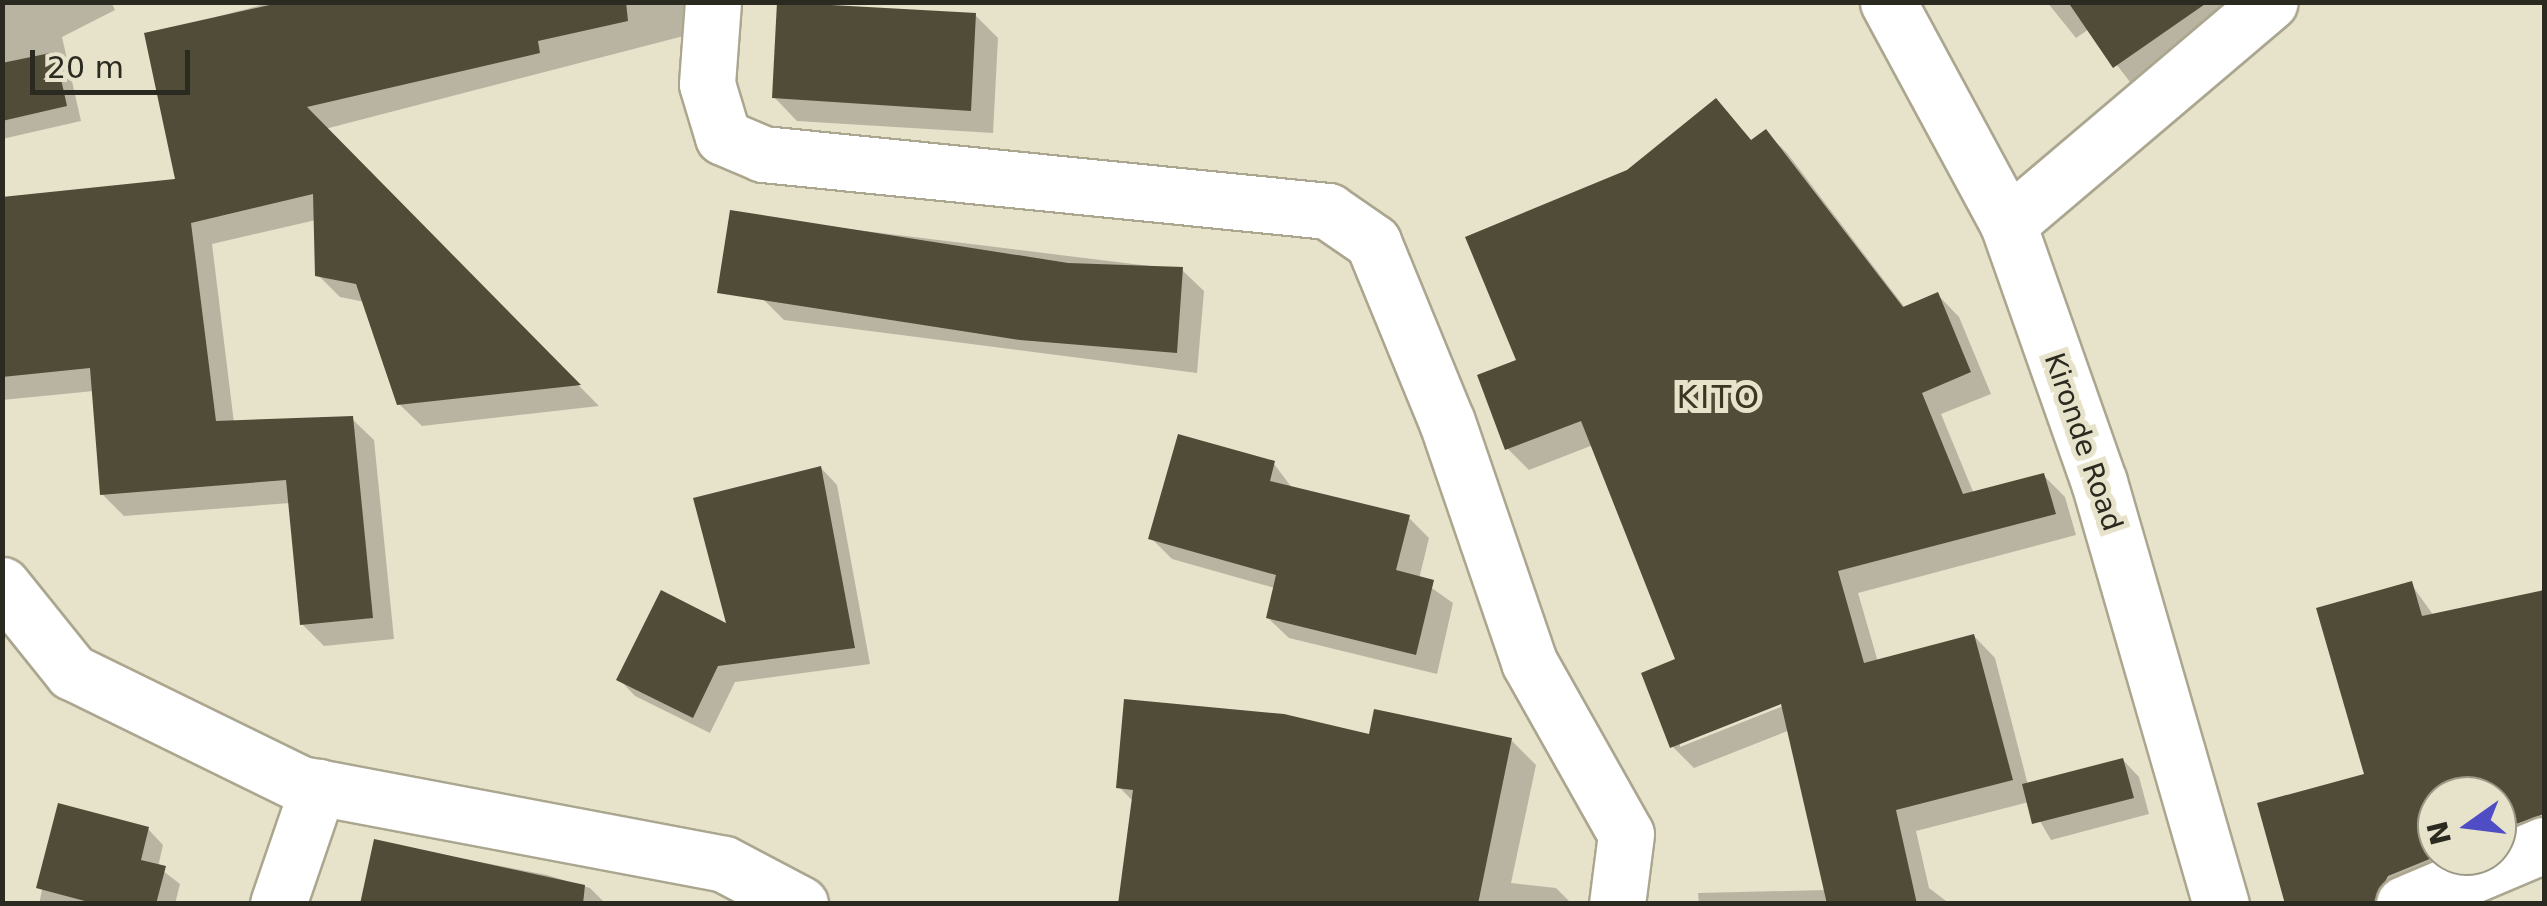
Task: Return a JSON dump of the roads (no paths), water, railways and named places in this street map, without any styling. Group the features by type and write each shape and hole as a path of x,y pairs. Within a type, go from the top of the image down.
{"street":[{"path":"713,2 707,84 723,137 764,154 1328,211 1372,242 1447,422 1529,662 1626,834 1617,904"},
{"name":"Kironde Road","path":"1888,2 2008,224 2099,482 2221,904"},
{"path":"2008,224 2270,2"},
{"path":"2,586 72,672 318,787 724,864 800,904"},
{"path":"278,904 318,787"},
{"path":"2404,904 2544,845"}],"district":[{"name":"KITO","path":"1719,397"}]}
